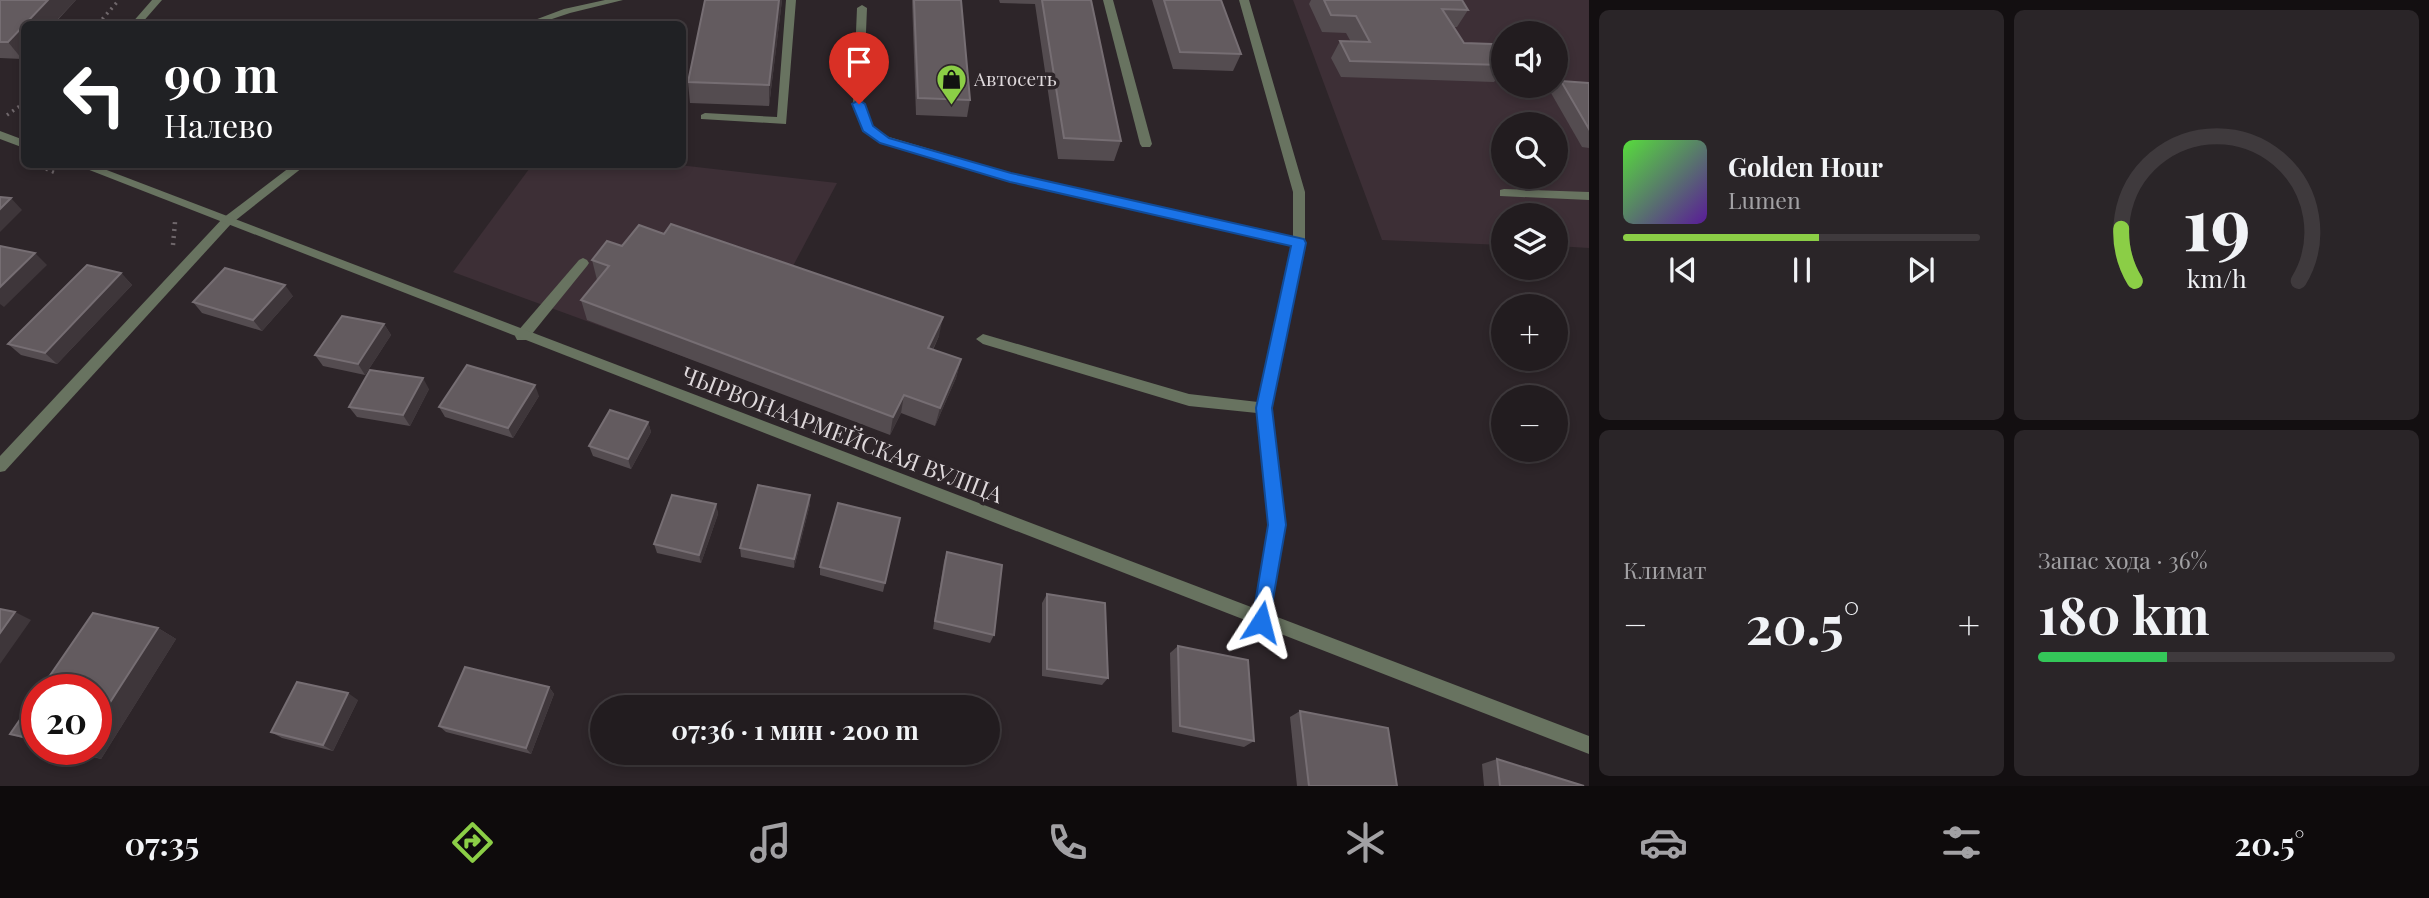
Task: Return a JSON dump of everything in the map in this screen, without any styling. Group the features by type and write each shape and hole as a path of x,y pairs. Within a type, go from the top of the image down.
{"street":[{"path":"139,21 157,0"},
{"path":"567,10 583,0"},
{"path":"537,21 567,10 618,0"},
{"path":"705,117 782,121 791,0"},
{"path":"1108,0 1146,144"},
{"path":"1244,0 1299,192 1299,243 1264,408 1277,525 1261,622"},
{"path":"862,8 859,104 867,128 884,141 1010,177 1299,243"},
{"path":"0,135 21,143"},
{"name":"ЧЫРВОНААРМЕЙСКАЯ ВУЛІЦА","path":"89,168 1261,622 1589,746"},
{"path":"0,466 227,221 297,168"},
{"path":"1504,193 1589,196"},
{"path":"522,336 583,263"},
{"path":"983,339 1189,400 1264,408"}],"path":[{"path":"101,21 119,0"},
{"path":"1,119 21,105"},
{"path":"43,168 60,175"},
{"path":"175,220 171,253 195,258"}],"shaded area":[{"path":"1293,0 1589,0 1589,248 1568,247 1568,203 1491,203 1491,245 1382,240"},
{"path":"686,166 837,183 784,283 726,372 453,272 530,168 686,168"}],"building":[{"path":"0,0 48,0 28,21 21,21 21,28 8,42 0,42"},
{"path":"705,0 779,0 769,85 688,82"},
{"path":"914,0 961,0 970,100 918,98"},
{"path":"1042,0 1091,0 1121,141 1064,138"},
{"path":"1164,0 1221,0 1241,54 1180,52"},
{"path":"1324,0 1462,0 1468,10 1442,9 1464,43 1491,44 1491,65 1350,61 1340,41 1370,42 1356,16 1331,15"},
{"path":"1568,82 1589,83 1589,129 1568,93"},
{"path":"0,197 11,198 0,209"},
{"path":"671,224 943,317 928,348 961,359 940,408 904,395 893,417 581,300 609,266 592,260 607,241 622,246 639,225 664,234"},
{"path":"0,246 35,253 0,287"},
{"path":"87,265 121,273 45,353 8,344"},
{"path":"225,268 285,285 253,320 193,302"},
{"path":"342,316 384,324 358,364 315,355"},
{"path":"467,365 535,385 508,428 439,407"},
{"path":"370,370 423,378 403,415 349,407"},
{"path":"610,410 648,422 628,459 589,446"},
{"path":"758,485 810,495 794,559 740,548"},
{"path":"672,495 716,504 699,555 654,544"},
{"path":"838,503 900,518 885,583 820,567"},
{"path":"947,552 1002,565 994,635 935,621"},
{"path":"1047,594 1105,603 1108,678 1047,669"},
{"path":"0,609 15,612 0,633"},
{"path":"93,613 158,628 112,699 112,674 51,674"},
{"path":"1178,646 1248,660 1254,741 1180,726"},
{"path":"465,667 549,687 526,748 439,726"},
{"path":"297,682 348,693 323,745 271,732"},
{"path":"1300,711 1388,728 1397,786 1309,786"},
{"path":"21,718 21,736 10,734"},
{"path":"1497,759 1584,786 1500,786"}],"place":[{"name":"Автосеть","path":"951,106"}],"route":[{"path":"859,104 867,128 884,141 1010,177 1299,243 1264,408 1277,525 1261,622"}]}
